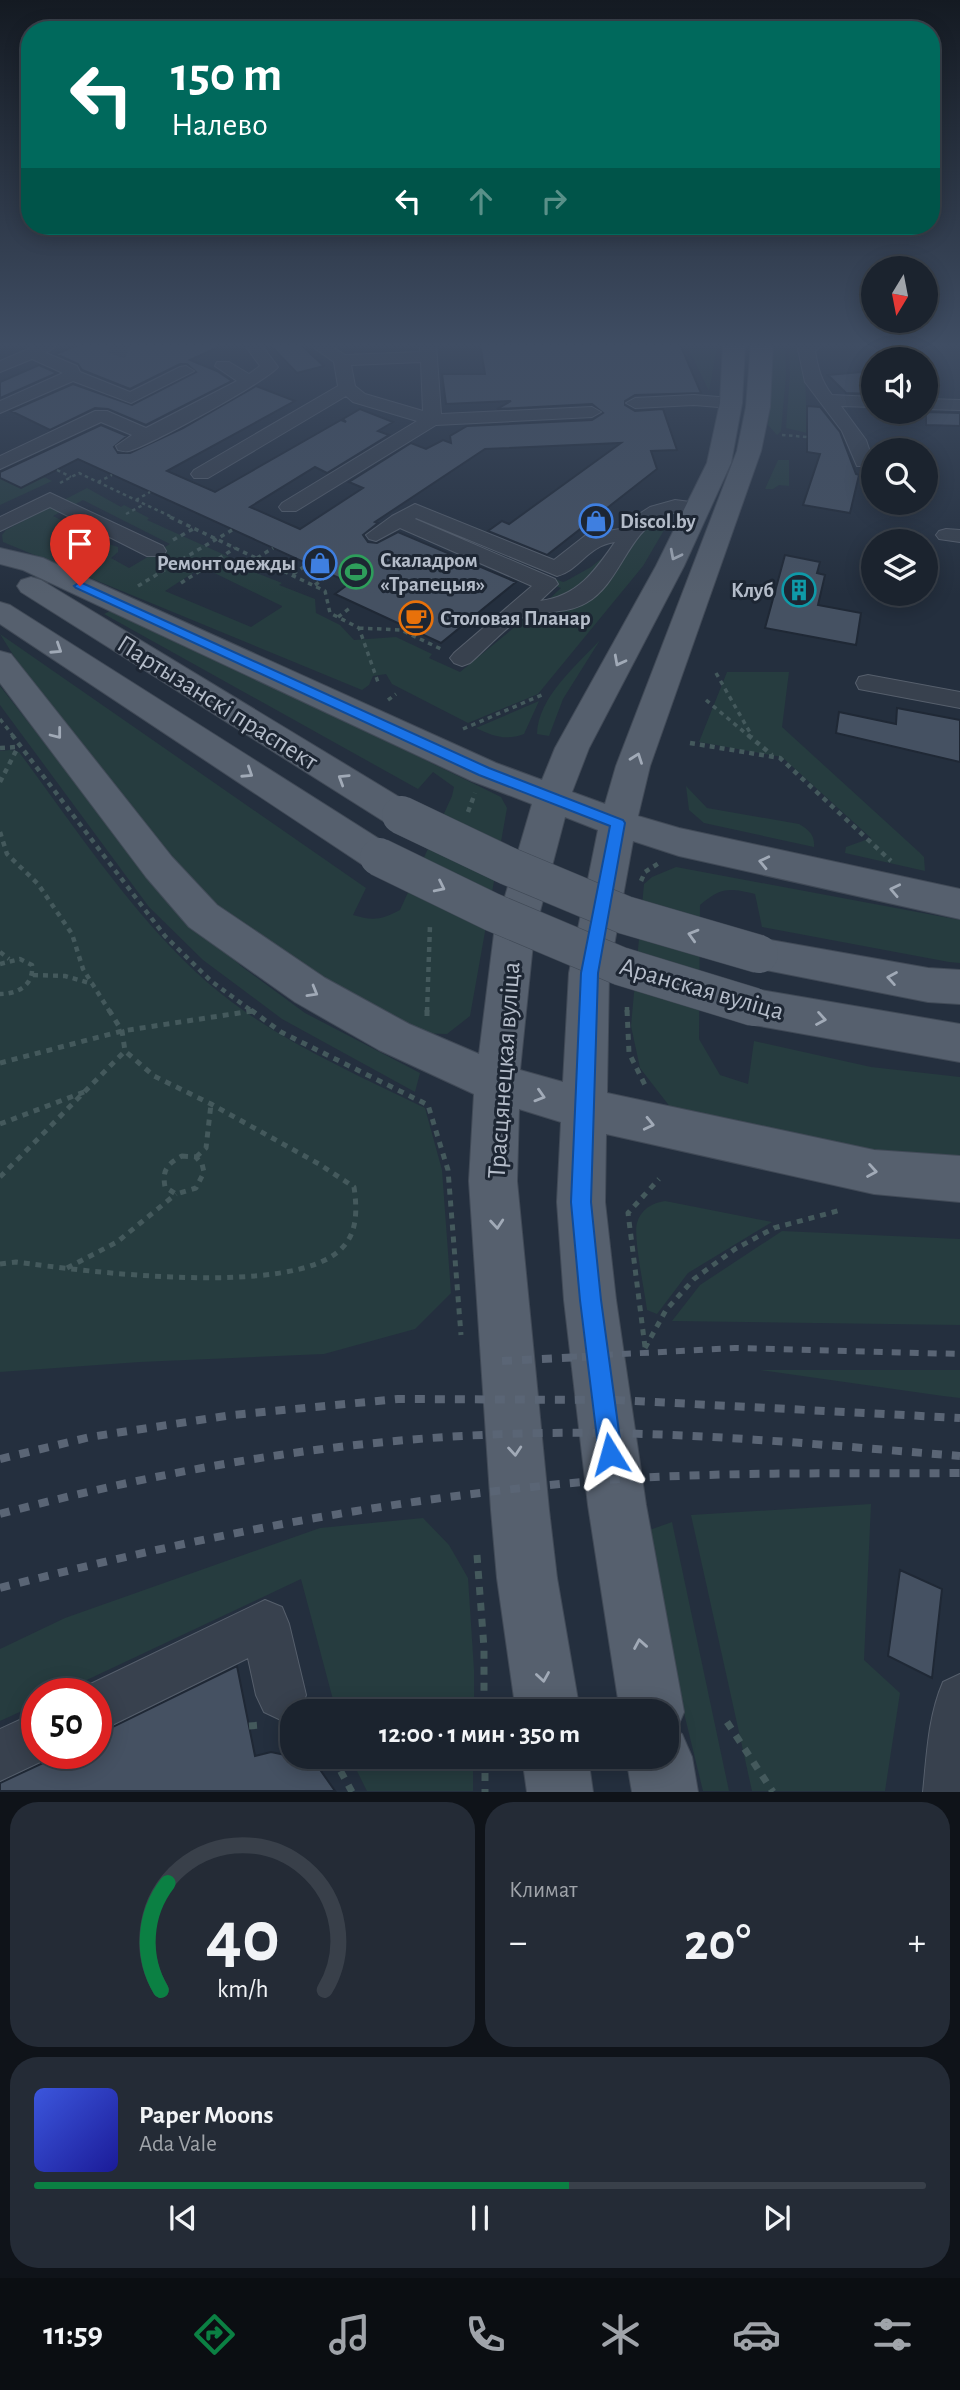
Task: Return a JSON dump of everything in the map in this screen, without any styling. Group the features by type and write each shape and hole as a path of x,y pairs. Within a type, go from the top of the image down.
{"main road":[{"name":"Трасцянецкая вуліца","path":"650,1699 617,1505 590,1300 581,1202 589,973 618,823 713,510 727,428"},
{"name":"Трасцянецкая вуліца","path":"546,1699 527,1578 493,1181 497,1083 514,934 552,798 572,748 749,451 754,428"},
{"path":"0,556 33,564 472,766 618,823 679,842 960,904"},
{"name":"Партызанскі праспект","path":"0,566 401,815"},
{"name":"Партызанскі праспект","path":"0,611 379,857"},
{"path":"0,661 159,867 203,916 310,990 394,1037 497,1083 583,1108 873,1172 960,1179"},
{"name":"Аранская вуліца","path":"401,815 508,866 625,915 759,954 928,985 960,987"},
{"name":"Аранская вуліца","path":"379,857 492,912 620,965 754,1007 960,1043"},
{"path":"557,1769 561,1791"},
{"path":"661,1769 665,1791"}],"street":[{"path":"0,463 74,428"},
{"path":"130,428 147,435"},
{"path":"125,446 161,428"},
{"path":"201,474 280,428"},
{"path":"289,507 419,428"},
{"path":"848,428 861,450"},
{"path":"0,525 50,499 162,547"},
{"path":"517,611 564,603 583,595 616,560 631,533 647,515 665,506 679,504 713,510"},
{"path":"376,536 415,510 557,569 593,540 631,533"},
{"path":"399,520 547,584 462,658"},
{"path":"868,684 960,700"},
{"path":"112,1700 265,1623 281,1695"},
{"path":"949,1791 954,1725 960,1699"},
{"path":"0,1756 21,1745"}],"path":[{"path":"782,435 807,438"},
{"path":"57,470 72,477"},
{"path":"60,483 79,474 314,585 326,592 330,613 359,628 403,628 436,646"},
{"path":"97,482 112,475"},
{"path":"135,500 150,492"},
{"path":"120,517 144,505"},
{"path":"162,547 194,528"},
{"path":"137,586 232,530"},
{"path":"181,583 235,548"},
{"path":"257,558 272,548"},
{"path":"292,575 308,564"},
{"path":"314,585 330,574"},
{"path":"338,617 350,608"},
{"path":"359,628 360,640 379,676 379,685"},
{"path":"716,673 755,741"},
{"path":"463,729 544,694"},
{"path":"705,700 775,757"},
{"path":"0,719 18,747"},
{"path":"690,743 780,758 891,862"},
{"path":"0,748 18,747"},
{"path":"0,782 18,747"},
{"path":"468,812 475,792"},
{"path":"0,832 7,854 38,884 72,934 83,969 122,1031 125,1051 154,1076 211,1104 319,1164 354,1187 357,1209 354,1230 336,1254 300,1269 218,1278 158,1278 16,1262 0,1264"},
{"path":"639,885 645,872 666,862"},
{"path":"427,1020 430,925"},
{"path":"0,952 9,960"},
{"path":"0,964 9,960 28,961 32,965 33,975 20,990 0,994"},
{"path":"33,975 65,976 93,985"},
{"path":"627,1007 629,1053 651,1098"},
{"path":"0,1063 122,1031 253,1011"},
{"path":"0,1178 125,1051"},
{"path":"0,1124 85,1091"},
{"path":"196,1157 206,1147 211,1104"},
{"path":"428,1105 448,1170 460,1335"},
{"path":"65,1269 117,1242 176,1194 190,1192 200,1184 204,1165 196,1157 176,1158 165,1169 165,1187 176,1194"},
{"path":"659,1179 628,1213 645,1348 666,1310 694,1279 725,1257 774,1228 841,1210"},
{"path":"477,1555 484,1648 484,1699"},
{"path":"727,1722 773,1791"},
{"path":"340,1769 352,1791"},
{"path":"485,1769 485,1791"}],"green space":[{"path":"770,428 781,428 777,435"},
{"path":"786,428 807,428 807,433"},
{"path":"778,460 789,460 789,486 779,485 773,489 765,489"},
{"path":"44,477 52,481 0,505 0,478 21,488"},
{"path":"87,488 121,507 124,505 149,518 147,520 247,565 244,568 315,599 316,613 340,625 354,640 396,637 432,654 429,658 460,672 527,617 569,608 640,527 677,508 643,566 538,694 468,723 392,684 386,674 373,676 369,685 362,690 3,542 2,535 6,530","holes":["83,500 170,544 129,568 111,558 118,552 118,547 105,543 90,549 73,540 80,535 81,530 53,516","202,567 282,606 282,607 251,627 165,591"]},
{"path":"616,547 578,591 546,602 561,588 553,585 553,578 566,581 591,567"},
{"path":"110,611 233,666 501,797 507,808 470,1016 447,1034 417,1033 306,972 202,895 49,712 0,634 366,888 353,915 377,918 400,910 454,787 433,772 418,789 104,614"},
{"path":"600,640 563,699 549,736 537,734 539,720 551,695"},
{"path":"727,672 789,672 782,727 924,857 925,871 845,853 846,847 871,838 782,757 699,742"},
{"path":"0,686 150,878 241,966 305,1013 420,1073 415,1092 282,1019 203,960 149,907 0,705"},
{"path":"539,701 524,734 499,737 476,728"},
{"path":"0,751 19,752 131,902 181,958 208,983 258,1021 285,1037 425,1108 442,1170 451,1293 415,1329 324,1354 140,1362 0,1372"},
{"path":"686,786 707,808 799,824 811,833 814,847 704,823 689,810"},
{"path":"676,867 960,920 960,963 762,927 755,894 732,890 720,892 700,905 699,1039 720,1075 748,1084 754,1041 871,1067 960,1077 960,1158 816,1141 674,1112 640,1068 631,1026 644,884 652,877"},
{"path":"665,1201 772,1222 688,1273 657,1314 647,1310 636,1230 644,1210"},
{"path":"782,1231 960,1239 960,1325 672,1321 700,1285"},
{"path":"760,1370 960,1370 960,1398 943,1396"},
{"path":"871,1504 864,1660 900,1693 885,1791 752,1791 691,1515"},
{"path":"423,1518 449,1545 468,1578 474,1699 333,1699 301,1579 91,1678 21,1678 21,1711 0,1721 0,1649 65,1618 320,1528"},
{"path":"672,1522 729,1791 703,1791 654,1590 644,1532"},
{"path":"356,1769 473,1769 473,1791 367,1791"}],"building":[{"path":"95,428 107,428 127,436 114,447 118,453 130,453 184,428 246,428 167,471 215,492 328,428 384,428 378,431 389,435 327,473 315,467 250,507 300,529 363,488 349,482 411,443 426,449 443,440 451,443 450,436 464,428 669,428 677,450 651,451 657,469 547,555 488,531 502,521 509,524 621,443 485,449 375,522 378,523 363,535 368,542 377,543 398,532 516,582 441,643 335,594 350,583 78,459 21,488 0,478 0,472"},
{"path":"807,428 837,428 840,432 856,474 859,475 850,513 803,505 820,454 807,452"},
{"name":"Клуб","path":"785,555 820,562 817,573 825,575 818,605 861,613 856,645 765,628"},
{"path":"897,708 960,720 960,762 836,733 839,712 896,724"},
{"path":"900,1570 942,1589 932,1678 888,1656"},
{"path":"237,1666 255,1756 271,1752 280,1754 280,1769 320,1769 335,1791 0,1791 0,1783 30,1769 112,1769 112,1727"}],"railway":[{"path":"568,1357 735,1348 960,1354"},
{"path":"502,1361 600,1356"},
{"path":"0,1459 90,1437 232,1415 398,1399 616,1400 960,1418"},
{"path":"0,1514 135,1481 271,1456 478,1435 651,1434 960,1456"},
{"path":"0,1588 221,1536 369,1509 519,1488 686,1476 960,1473"}],"place":[{"name":"Discol.by","path":"596,521"},
{"name":"Ремонт одежды","path":"320,563"},
{"name":"Скаладром «Трапецыя»","path":"356,572"},
{"name":"Клуб","path":"799,590"},
{"name":"Столовая Планар","path":"416,618"}],"route":[{"path":"80,586 484,772 618,823 589,973 581,1202 590,1300 610,1454"}]}
